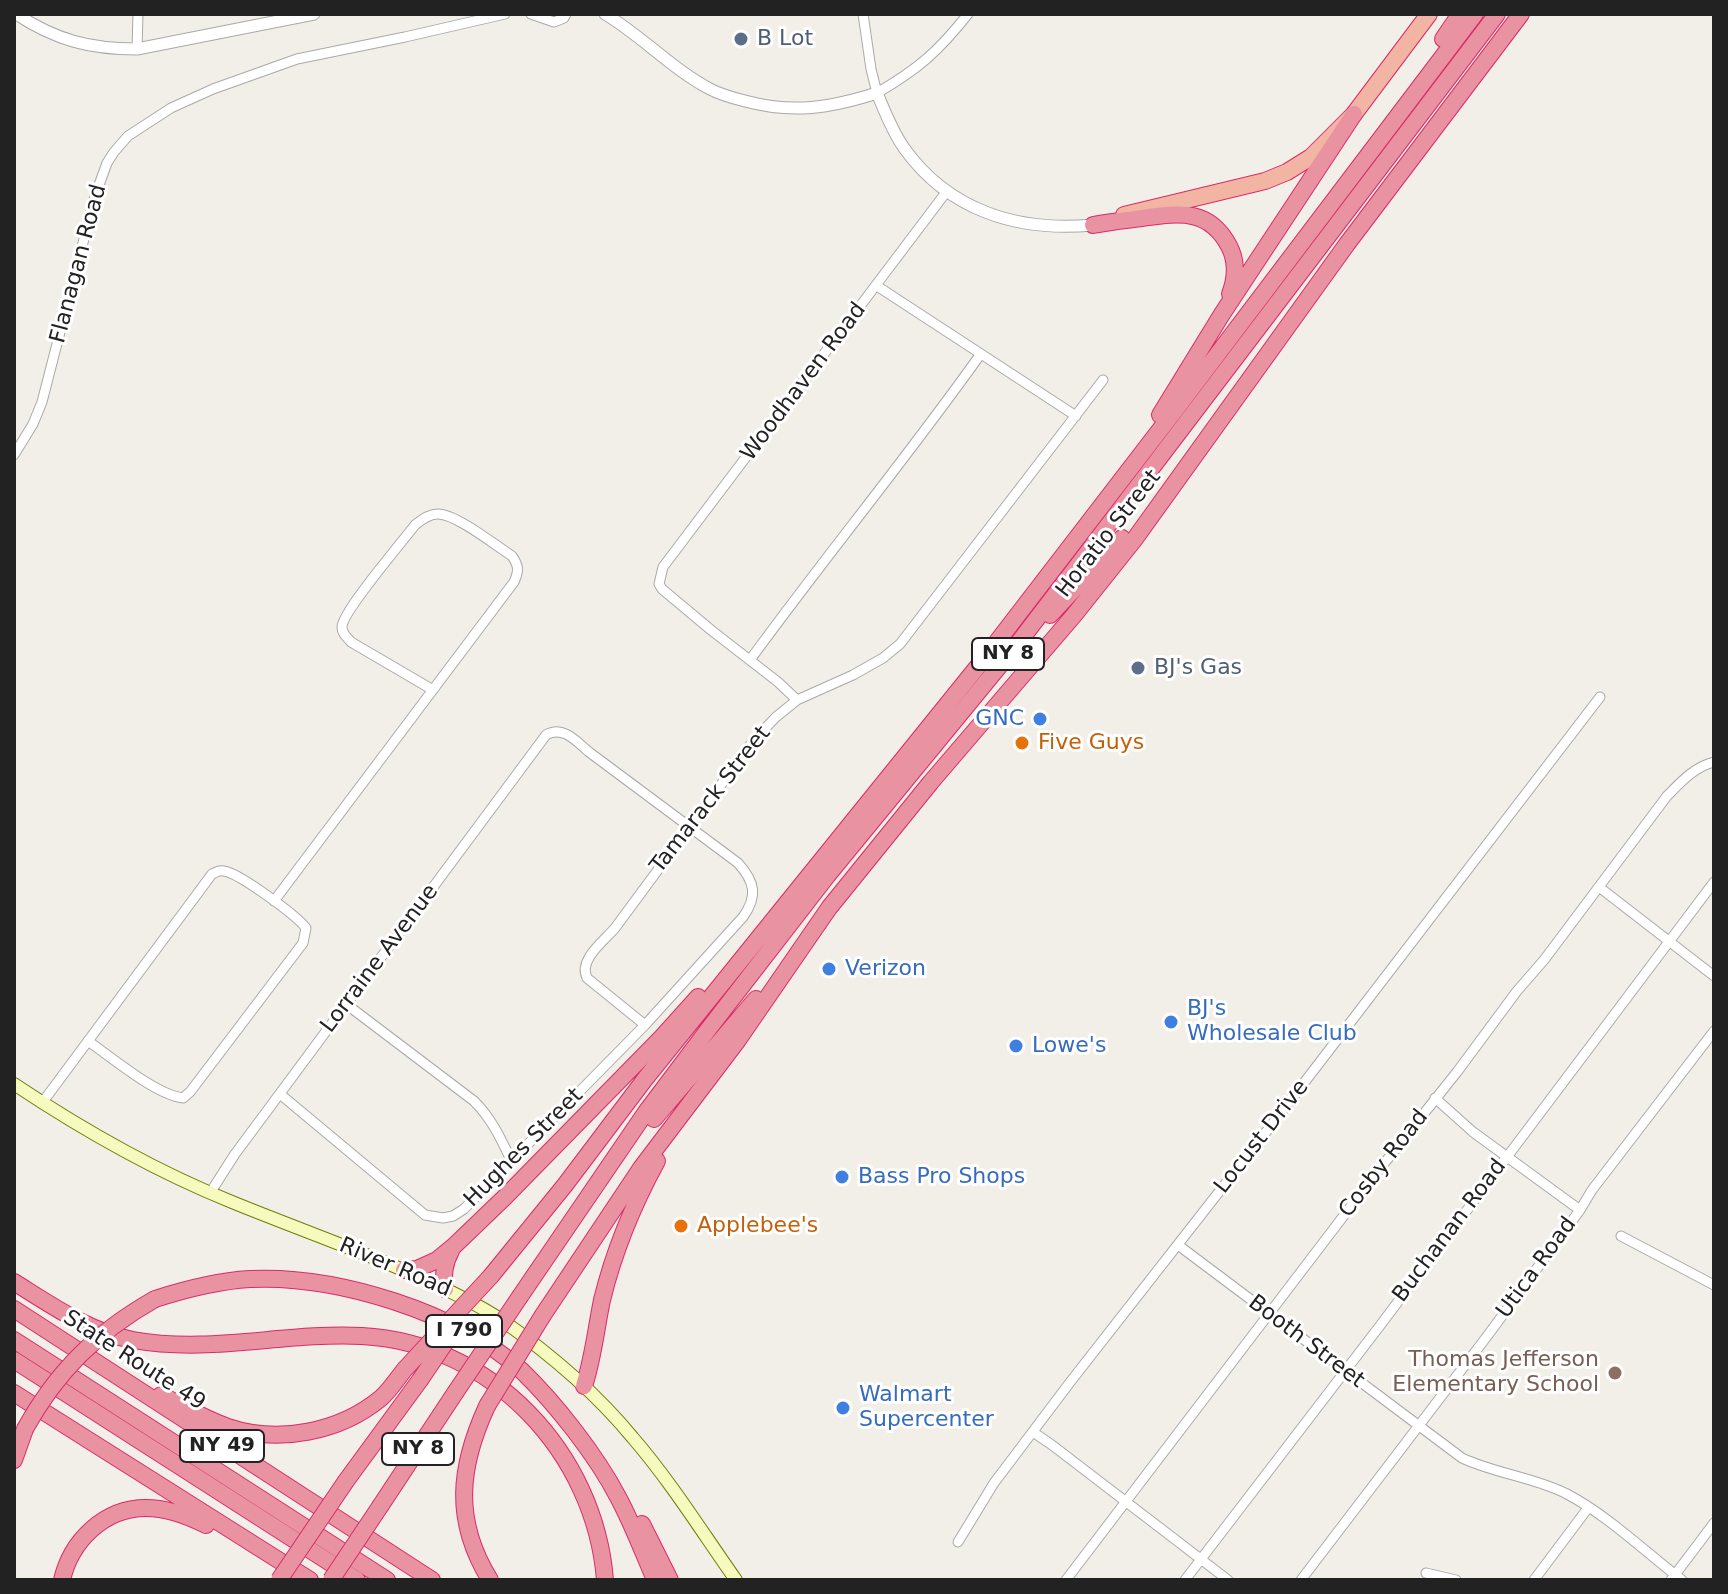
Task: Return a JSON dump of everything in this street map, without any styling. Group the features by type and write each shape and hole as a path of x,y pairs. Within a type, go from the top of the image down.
{"highway":[{"path":"1116,487 1222,314 1354,114 1429,14"},
{"path":"1408,101 1419,77 1460,14"},
{"name":"NY 8","path":"279,1580 491,1276 645,1079 983,660 1475,14"},
{"name":"NY 8","path":"331,1580 646,1112 837,864 1019,642 1497,14"},
{"name":"Horatio Street","path":"678,1120 777,987 829,908 1134,540 1347,244 1521,14"},
{"path":"1093,225 1136,211 1265,181 1287,172 1311,157 1354,114"},
{"path":"1093,225 1173,214 1200,217 1212,224 1222,234 1234,260 1235,276 1222,314"},
{"path":"1019,642 1047,619 1191,463"},
{"path":"404,1270 417,1269 437,1260 454,1246 769,925"},
{"path":"607,1170 806,941"},
{"path":"490,1580 467,1526 465,1472 470,1446 487,1406 543,1315 641,1168 678,1120"},
{"path":"584,1386 603,1299 622,1234 678,1120"},
{"path":"445,1289 443,1273 454,1246"},
{"path":"97,1364 227,1427 262,1434 312,1432 345,1420 384,1396 491,1276"},
{"name":"I 790","path":"14,1460 25,1429 58,1376 81,1352 126,1315 155,1299 226,1281 251,1279 317,1283 398,1302 465,1331 521,1371 593,1455 617,1494 655,1580"},
{"path":"14,1282 64,1313 101,1331 130,1339 167,1345 211,1346 366,1336 424,1347 450,1358 482,1375 521,1405 566,1458 578,1479 599,1535 605,1580"},
{"name":"State Route 49","path":"14,1309 432,1580"},
{"path":"14,1340 387,1580"},
{"path":"14,1360 357,1580"},
{"path":"521,1371 575,1419 598,1447 616,1474 670,1580"},
{"name":"NY 49","path":"14,1393 310,1580"},
{"path":"62,1580 70,1556 97,1524 128,1510 146,1508 190,1517 276,1558"}],"main road":[{"name":"River Road","path":"14,1084 153,1166 210,1193 404,1270 474,1303 504,1322 584,1386 633,1438 736,1580"}],"street":[{"path":"16,14 39,29 78,44 113,49 137,49 314,14"},
{"path":"137,49 138,14"},
{"name":"Flanagan Road","path":"14,455 42,402 95,196 107,163 128,136 171,108 250,74 297,59 476,17 505,14"},
{"path":"531,14 554,22 566,14"},
{"path":"605,14 710,89 760,105 793,109 814,109 877,93 932,56 968,14"},
{"path":"863,14 877,93 903,148 927,174 975,208 1012,222 1038,226 1093,225"},
{"name":"Woodhaven Road","path":"750,660 662,589 660,573 947,191"},
{"path":"877,286 1076,416"},
{"path":"797,700 750,660 980,355"},
{"name":"Tamarack Street","path":"645,1025 587,978 584,972 586,964 754,740 776,717 797,700 853,675 900,644 1103,380"},
{"path":"274,901 433,690 514,582 519,570 512,556 451,517 440,514 423,518 415,525 342,625 344,635 349,640 433,690"},
{"name":"Locust Drive","path":"958,1542 994,1483 1600,697"},
{"name":"Hughes Street","path":"280,1094 425,1215 433,1218 453,1216 512,1162 645,1025 743,917 753,894 752,883 738,863 569,736 555,731"},
{"name":"Lorraine Avenue","path":"210,1193 235,1154 546,735 555,731"},
{"name":"Cosby Road","path":"1066,1580 1667,796 1689,775 1714,762"},
{"path":"42,1103 88,1041 212,874 225,871 233,874 274,901 306,928 303,943 183,1098 173,1097 154,1087 88,1041"},
{"name":"Buchanan Road","path":"1185,1580 1714,882"},
{"path":"1599,887 1714,976"},
{"path":"346,1004 474,1101 495,1127 512,1162"},
{"name":"Utica Road","path":"1301,1580 1714,1031"},
{"path":"1435,1098 1473,1132 1580,1210"},
{"path":"1621,1236 1712,1279"},
{"name":"Booth Street","path":"1178,1245 1462,1458 1569,1495 1628,1536 1676,1578"},
{"path":"1033,1432 1228,1580"},
{"path":"1534,1580 1588,1508"},
{"path":"1676,1578 1714,1523"},
{"path":"1426,1573 1456,1580"}],"place":[{"name":"B Lot","path":"741,39"},
{"name":"BJ's Gas","path":"1138,668"},
{"name":"GNC","path":"1040,719"},
{"name":"Five Guys","path":"1022,743"},
{"name":"Verizon","path":"829,969"},
{"name":"BJ's Wholesale Club","path":"1171,1022"},
{"name":"Lowe's","path":"1016,1046"},
{"name":"Bass Pro Shops","path":"842,1177"},
{"name":"Applebee's","path":"681,1226"},
{"name":"Thomas Jefferson Elementary School","path":"1615,1373"},
{"name":"Walmart Supercenter","path":"843,1408"}]}
